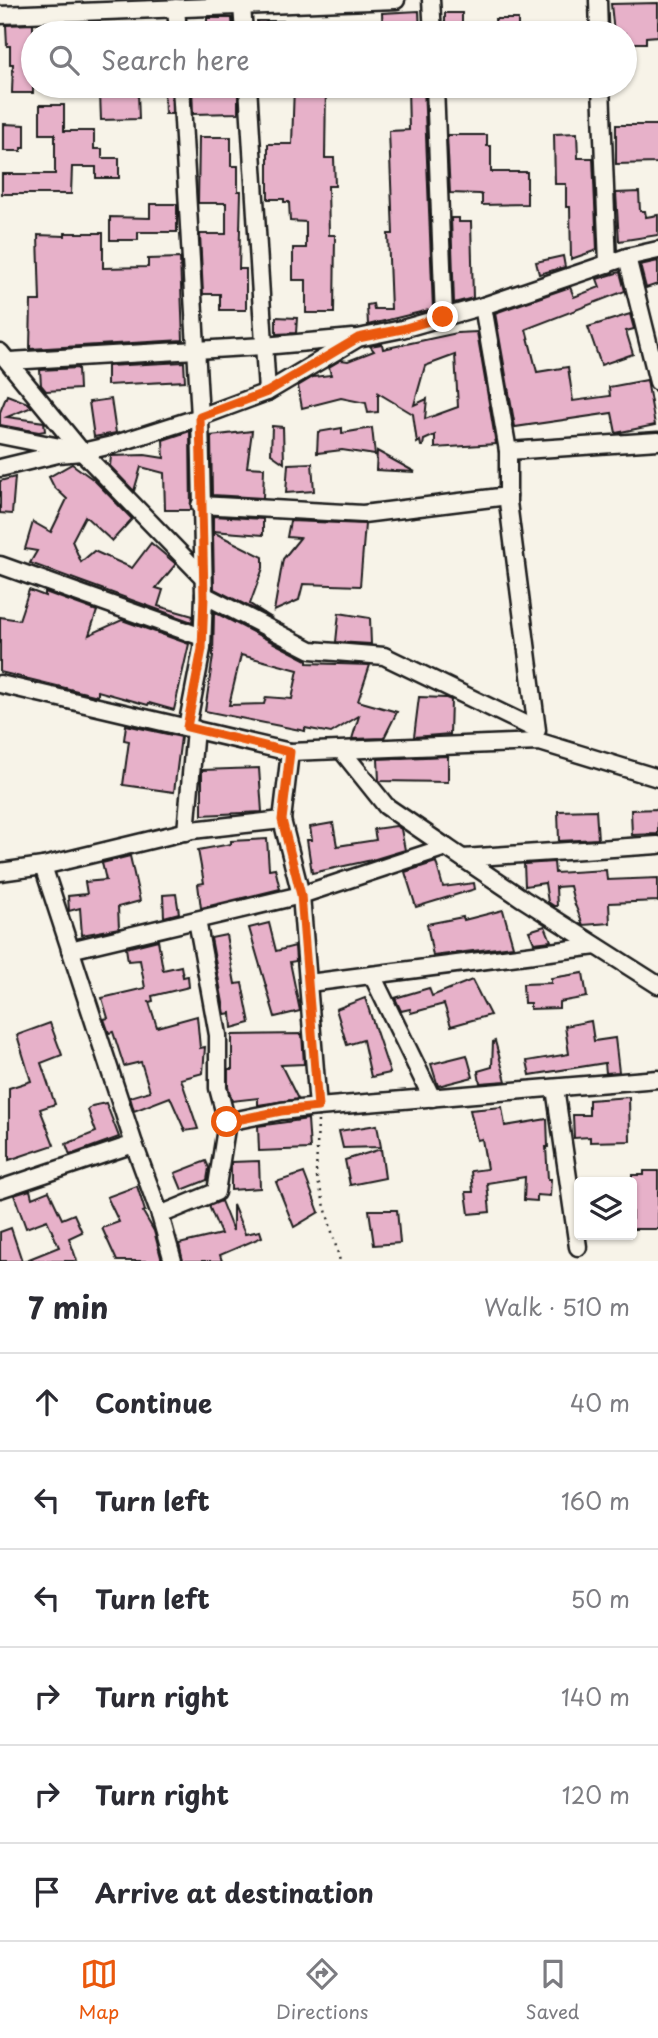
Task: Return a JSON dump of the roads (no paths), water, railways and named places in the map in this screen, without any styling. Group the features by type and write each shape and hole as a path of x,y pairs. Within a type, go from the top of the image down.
{"street":[{"path":"0,15 88,6 396,0"},
{"path":"432,0 433,21"},
{"path":"598,0 599,21"},
{"path":"182,98 200,417 204,596 202,649 191,728 186,832"},
{"path":"248,98 267,392"},
{"path":"435,98 443,317"},
{"path":"601,98 608,264"},
{"path":"5,356 196,350 358,338 402,329 483,306 627,257 658,250"},
{"path":"627,257 658,382"},
{"path":"483,306 508,450 508,496 538,736"},
{"path":"0,468 58,454 82,452 200,417 267,392 358,338"},
{"path":"5,356 82,452 203,577"},
{"path":"0,435 82,452"},
{"path":"508,450 658,441"},
{"path":"200,505 363,513 508,496"},
{"path":"0,565 202,637"},
{"path":"204,596 311,650 384,656 538,736 658,778"},
{"path":"0,684 290,752 342,751 538,736"},
{"path":"342,751 386,806 658,985"},
{"path":"290,752 282,820 301,895 318,1107"},
{"path":"0,872 43,866 186,832 282,820"},
{"path":"463,858 658,845"},
{"path":"71,950 301,895 446,846"},
{"path":"43,866 173,1261"},
{"path":"160,1215 216,1192 227,1122 218,1088 218,1035 197,920"},
{"path":"309,983 596,946"},
{"path":"372,975 432,1098"},
{"path":"227,1122 318,1107 658,1079"},
{"path":"555,1088 578,1247"},
{"path":"0,1189 134,1144"}]}
